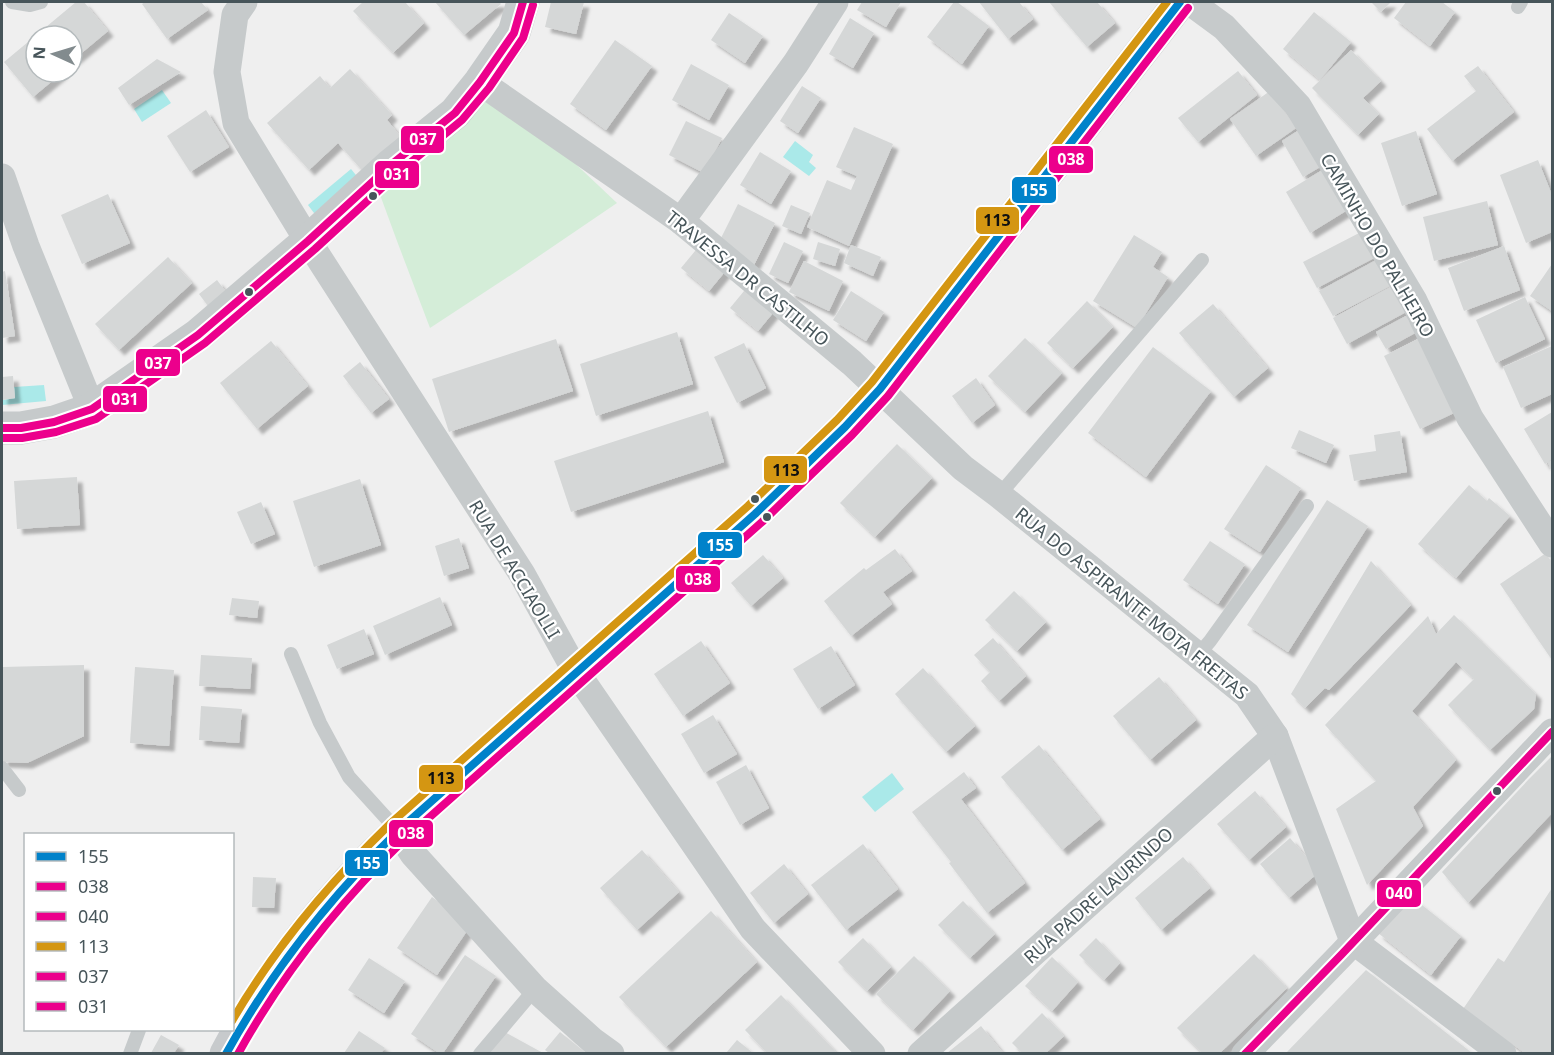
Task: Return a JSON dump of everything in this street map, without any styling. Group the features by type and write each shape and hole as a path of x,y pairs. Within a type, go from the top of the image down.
{"main road":[{"path":"226,1053 278,969 371,856 755,514 845,427 880,389 1180,2"}],"street":[{"path":"2,428 21,428 54,422 92,409 198,335 308,241 392,164 454,113 480,82 514,33 523,2"},
{"path":"681,221 796,63 835,2"},
{"name":"CAMINHO DO PALHEIRO","path":"1190,2 1224,27 1298,106 1414,301 1470,418 1552,544"},
{"name":"RUA DE ACCIAOLLI","path":"234,6 227,72 236,123 308,241 522,574 576,672 753,929 872,1053"},
{"name":"TRAVESSA DR CASTILHO","path":"480,82 681,221 852,363 963,468 999,495"},
{"path":"2,177 26,246 92,409"},
{"name":"RUA DO ASPIRANTE MOTA FREITAS","path":"999,495 1247,694 1275,736 1353,941"},
{"path":"1245,1053 1552,732"},
{"name":"RUA PADRE LAURINDO","path":"921,1053 1275,736"},
{"path":"398,831 413,854 535,989 593,1041 611,1053"},
{"path":"1353,941 1503,1053"}],"lane":[{"path":"12,2 30,5 40,2"},
{"path":"999,495 1202,260"},
{"path":"1198,655 1307,506"},
{"path":"291,654 320,723 349,777 398,831"},
{"path":"2,768 19,790"},
{"path":"480,1053 535,989"},
{"path":"130,1053 138,1031"}],"green space":[{"path":"480,91 564,153 617,203 430,328 379,192"}],"water":[{"path":"162,90 171,103 142,122 134,109"},
{"path":"795,141 813,155 809,162 816,168 809,176 783,157"},
{"path":"351,169 360,180 317,217 308,205"},
{"path":"44,385 46,401 2,405 2,400 15,398 14,387"},
{"path":"892,773 904,789 875,812 862,797"}],"building":[{"path":"76,2 84,2 108,31 84,51 84,24 50,24"},
{"path":"145,2 201,2 208,10 167,39 142,4"},
{"path":"363,2 405,2 424,23 393,53 353,11"},
{"path":"435,2 499,2 501,4 464,35"},
{"path":"551,2 584,2 576,34 545,27"},
{"path":"862,2 901,2 886,27 857,10"},
{"path":"954,2 989,26 962,64 927,37"},
{"path":"979,2 1019,2 1033,19 1008,39"},
{"path":"1049,2 1097,2 1115,23 1087,47"},
{"path":"1371,2 1391,2 1381,12"},
{"path":"1406,2 1442,2 1455,12 1430,46 1394,18"},
{"path":"1314,12 1351,42 1320,80 1283,49"},
{"path":"729,13 763,36 745,63 711,40"},
{"path":"850,18 874,33 853,68 829,54"},
{"path":"615,40 652,66 606,130 570,104"},
{"path":"24,45 24,84 49,84 33,97 4,62"},
{"path":"1351,50 1381,81 1363,98 1379,114 1358,135 1312,88"},
{"path":"157,59 181,72 129,105 118,88"},
{"path":"691,64 729,85 709,120 672,100"},
{"path":"1478,66 1514,112 1452,161 1427,129 1476,91 1464,76"},
{"path":"350,69 392,115 387,120 405,142 367,176 338,143 309,170 267,123 320,76 330,88"},
{"path":"1238,71 1257,95 1198,142 1178,118"},
{"path":"802,86 821,98 798,133 780,121"},
{"path":"1270,91 1296,128 1256,156 1230,119"},
{"path":"206,110 229,147 190,172 167,136"},
{"path":"686,121 722,138 704,173 669,155"},
{"path":"854,127 893,144 849,246 807,227 827,180 851,190 857,176 836,167"},
{"path":"1299,130 1320,167 1303,177 1282,141"},
{"path":"1416,131 1437,194 1402,206 1381,143"},
{"path":"760,152 791,171 771,204 740,185"},
{"path":"1538,160 1552,195 1552,232 1526,243 1500,175"},
{"path":"1324,169 1349,209 1310,233 1286,192"},
{"path":"108,194 130,243 82,264 61,215"},
{"path":"1487,201 1498,245 1434,261 1423,217"},
{"path":"738,204 775,223 754,265 717,246"},
{"path":"791,205 810,213 801,234 782,226"},
{"path":"1363,231 1376,257 1317,288 1303,262"},
{"path":"1134,235 1162,252 1153,267 1168,277 1137,328 1093,301"},
{"path":"784,242 803,251 788,283 769,274"},
{"path":"818,242 840,249 835,266 813,259"},
{"path":"700,245 728,268 709,291 681,268"},
{"path":"851,245 881,257 873,276 844,263"},
{"path":"1504,246 1520,290 1464,311 1448,268"},
{"path":"168,257 192,283 119,350 95,324"},
{"path":"1378,259 1392,285 1333,316 1319,291"},
{"path":"804,261 843,281 829,311 789,292"},
{"path":"1552,264 1552,311 1530,296"},
{"path":"5,271 15,336 2,338 2,272"},
{"path":"217,280 232,300 214,314 199,294"},
{"path":"749,285 777,308 758,331 730,308"},
{"path":"1392,286 1406,312 1347,344 1333,318"},
{"path":"851,291 884,312 866,341 833,320"},
{"path":"1525,297 1545,339 1496,363 1476,320"},
{"path":"1087,301 1113,327 1073,368 1047,343"},
{"path":"1213,304 1268,368 1234,397 1179,333"},
{"path":"1406,316 1415,333 1386,349 1376,332"},
{"path":"677,332 693,384 596,416 580,364"},
{"path":"1025,338 1062,373 1025,412 988,376"},
{"path":"1420,338 1456,412 1420,429 1384,356"},
{"path":"556,339 573,391 449,432 432,379"},
{"path":"271,341 308,386 257,429 220,383"},
{"path":"744,343 766,388 737,403 714,357"},
{"path":"1552,346 1552,394 1521,408 1503,367"},
{"path":"1153,347 1211,391 1146,477 1088,433"},
{"path":"360,362 389,399 371,413 343,376"},
{"path":"13,376 15,398 2,400 2,377"},
{"path":"976,378 995,405 972,423 952,396"},
{"path":"708,411 724,462 571,512 554,461"},
{"path":"1552,412 1552,459 1545,464 1524,429"},
{"path":"1299,430 1334,445 1326,463 1291,448"},
{"path":"1400,431 1407,472 1354,481 1349,455 1376,451 1374,435"},
{"path":"897,444 932,478 875,537 840,503"},
{"path":"1552,460 1552,473 1548,462"},
{"path":"1266,465 1301,488 1260,552 1224,529"},
{"path":"77,477 80,525 17,529 14,481"},
{"path":"360,479 381,545 314,567 293,501"},
{"path":"1469,485 1487,501 1489,498 1510,516 1456,578 1418,544"},
{"path":"1327,500 1368,526 1288,652 1247,625"},
{"path":"261,502 275,534 251,544 237,512"},
{"path":"459,538 469,568 444,576 435,546"},
{"path":"1210,541 1245,564 1218,604 1183,580"},
{"path":"895,549 912,571 883,592 892,604 851,636 824,601 864,568 866,570"},
{"path":"1546,553 1552,563 1552,660 1500,584"},
{"path":"763,555 783,578 751,606 731,583"},
{"path":"1371,561 1411,605 1329,690 1325,688 1305,708 1291,694"},
{"path":"1014,591 1046,622 1017,651 985,620"},
{"path":"440,597 452,625 385,655 373,626"},
{"path":"232,598 259,601 257,618 229,615"},
{"path":"1454,615 1536,694 1534,709 1490,750 1448,705 1474,679 1456,662 1412,711 1456,760 1413,807 1423,826 1367,885 1336,809 1376,781 1325,725 1428,616 1436,634"},
{"path":"364,629 374,654 337,669 327,645"},
{"path":"993,638 1026,676 999,701 981,681 990,672 974,655"},
{"path":"701,641 730,683 683,716 654,674"},
{"path":"831,646 855,685 818,709 793,669"},
{"path":"201,655 252,658 250,689 199,686"},
{"path":"84,665 84,736 27,763 3,762 2,667"},
{"path":"135,667 174,670 169,746 130,743"},
{"path":"923,668 975,726 946,752 895,694"},
{"path":"1159,677 1196,720 1150,760 1113,716"},
{"path":"201,706 242,709 239,743 199,740"},
{"path":"713,715 737,754 704,773 681,734"},
{"path":"1039,745 1100,819 1062,850 1001,777"},
{"path":"1552,756 1552,813 1468,903 1442,872"},
{"path":"746,765 769,808 740,825 716,782"},
{"path":"964,772 976,788 961,799 1025,883 987,913 912,812"},
{"path":"1255,791 1286,827 1249,860 1217,824"},
{"path":"1290,838 1319,872 1289,898 1260,864"},
{"path":"863,844 898,889 846,930 811,885"},
{"path":"642,850 679,892 637,930 600,888"},
{"path":"1183,857 1210,888 1161,930 1135,898"},
{"path":"784,864 808,894 774,923 750,893"},
{"path":"253,877 276,878 274,908 252,907"},
{"path":"1552,888 1552,1053 1525,1053 1463,1009 1498,958 1504,962"},
{"path":"1408,894 1461,936 1431,975 1378,933"},
{"path":"432,897 471,925 437,975 397,948"},
{"path":"963,901 995,934 970,958 938,925"},
{"path":"711,911 757,962 666,1047 619,997"},
{"path":"863,938 891,967 867,991 838,962"},
{"path":"1096,938 1120,963 1104,980 1079,955"},
{"path":"1254,954 1287,988 1220,1053 1202,1053 1177,1028"},
{"path":"465,955 496,976 443,1053 439,1053 411,1034"},
{"path":"914,956 950,991 913,1030 876,994"},
{"path":"1052,957 1078,982 1052,1011 1025,986"},
{"path":"369,958 405,981 384,1013 348,990"},
{"path":"1366,970 1472,1053 1286,1053"},
{"path":"781,995 837,1053 767,1053 745,1030"},
{"path":"1042,1013 1064,1036 1046,1053 1022,1053 1012,1043"},
{"path":"981,1026 1003,1053 947,1053"},
{"path":"501,1030 543,1053 488,1053"},
{"path":"359,1031 385,1048 381,1053 344,1053"},
{"path":"560,1032 586,1053 549,1053 545,1050"},
{"path":"161,1035 179,1045 174,1053 151,1053"},
{"path":"737,1040 753,1053 726,1053"}],"transit line":[{"name":"037","path":"2,428 21,428 54,422 92,409 198,335 308,241 392,164 455,113 514,33 523,2"},
{"name":"113","path":"234,1018 285,941 368,845 748,506 837,420 872,382 1167,2"},
{"name":"155","path":"226,1054 283,964 326,909 373,856 398,831 755,514 845,427 880,389 1180,2"},
{"name":"031","path":"2,438 22,438 56,432 96,419 205,343 315,249 399,172 462,120 489,88 523,38 533,5"},
{"name":"038","path":"238,1054 293,967 335,914 381,863 405,839 762,522 852,435 888,396 1188,8"},
{"name":"040","path":"1245,1054 1552,732"}]}
